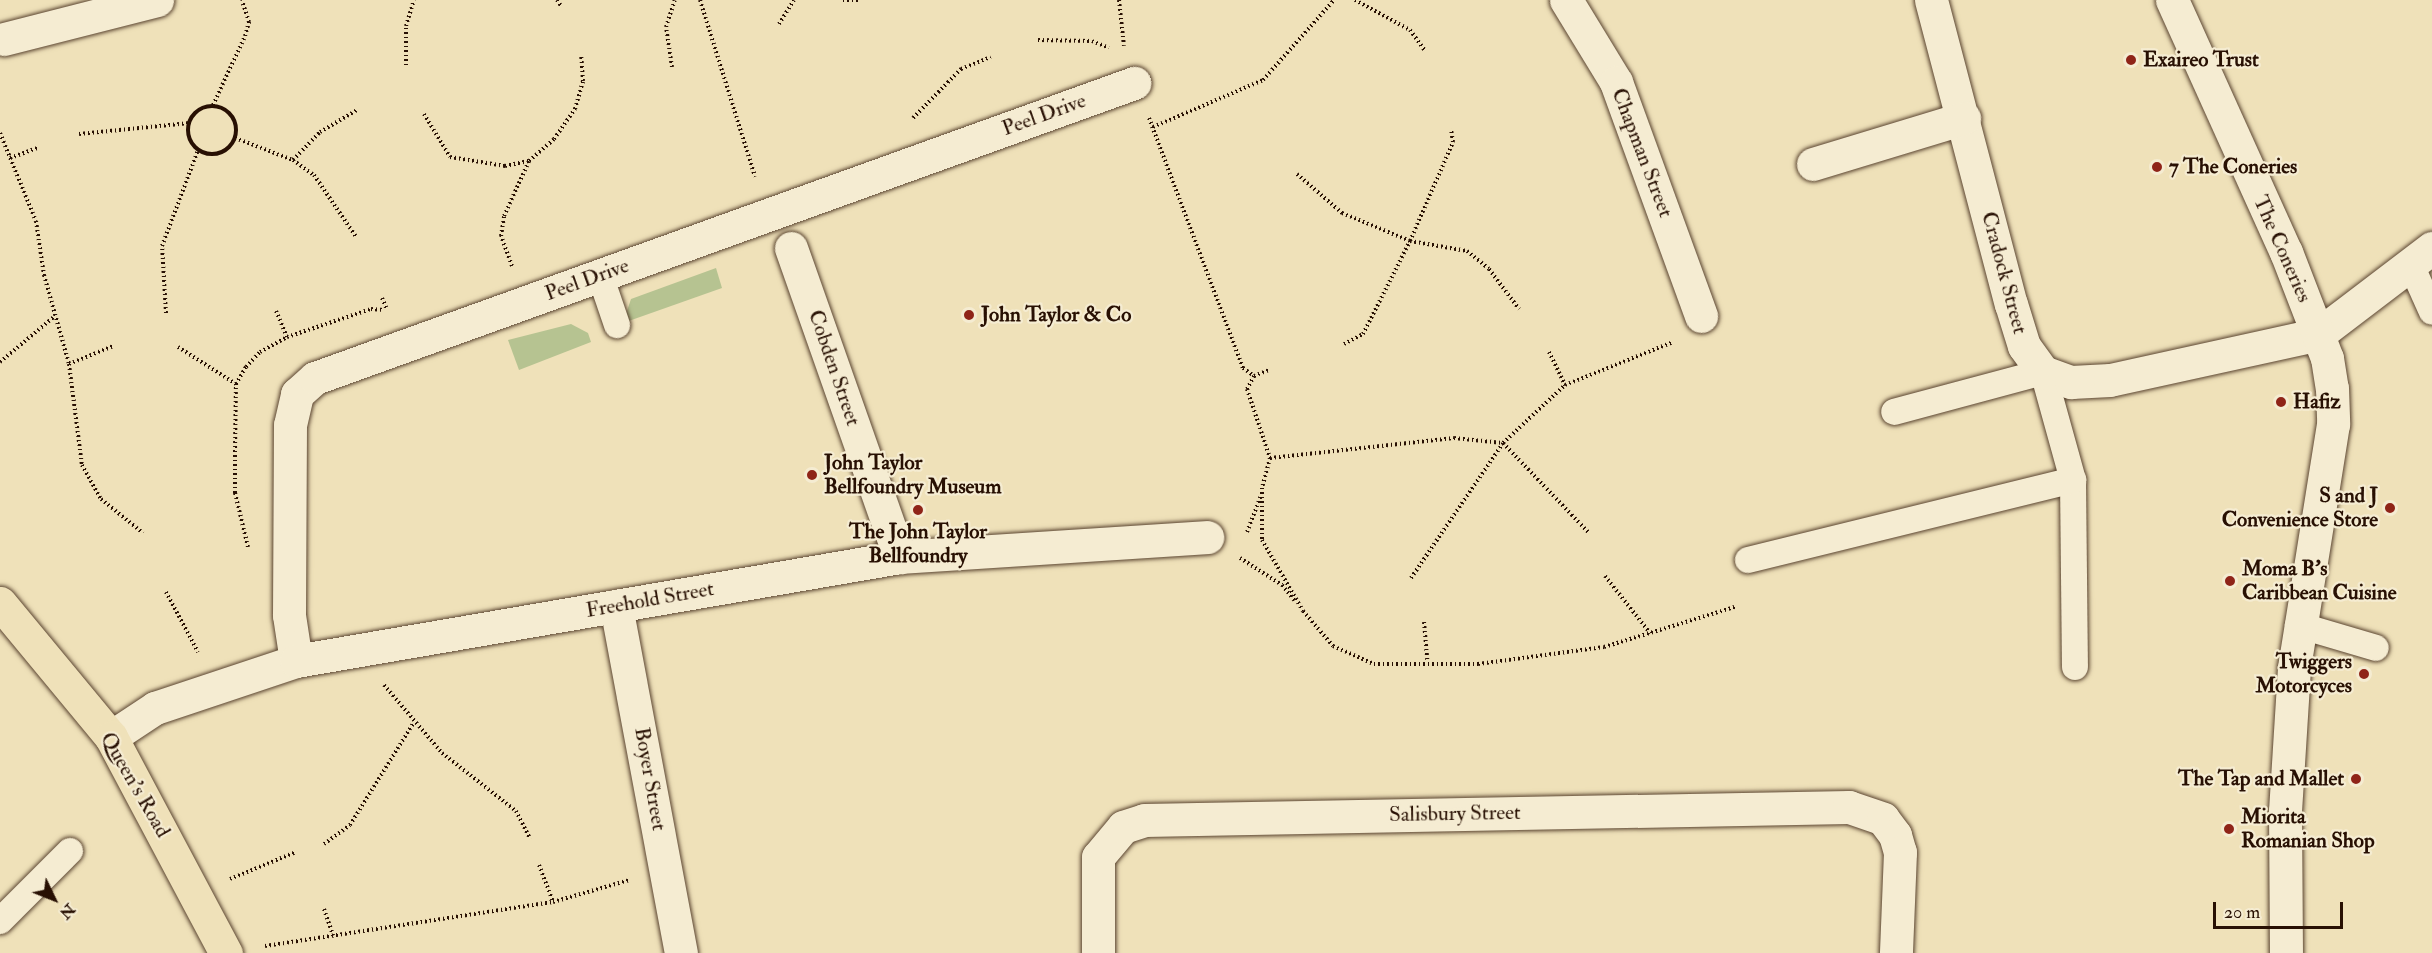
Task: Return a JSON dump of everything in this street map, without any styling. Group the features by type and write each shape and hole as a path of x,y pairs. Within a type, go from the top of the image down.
{"main road":[{"name":"Queen's Road","path":"0,603 111,738 226,952"}],"street":[{"path":"4,39 157,0"},
{"name":"Chapman Street","path":"1566,0 1629,112 1692,327"},
{"name":"Cradock Street","path":"1931,0 2021,336 2043,372"},
{"name":"The Coneries","path":"2172,0 2319,334 2332,388 2333,424 2298,625 2285,810 2286,953"},
{"name":"Peel Drive","path":"296,661 289,615 290,425 297,394 315,378 1134,83"},
{"path":"1813,164 1964,118"},
{"name":"Cobden Street","path":"791,248 900,557"},
{"path":"2043,372 2071,382 2110,380 2319,334 2421,257"},
{"name":"Freehold Street","path":"111,738 155,708 296,661 900,557 1207,537"},
{"name":"Boyer Street","path":"616,606 681,953"},
{"name":"Salisbury Street","path":"1098,953 1098,857 1123,827 1144,820 1849,807 1883,819 1900,852 1896,953"}],"lane":[{"path":"2421,257 2432,312"},
{"path":"600,275 617,325"},
{"path":"1894,412 2043,372 2073,480 2075,667"},
{"path":"1748,560 2073,480"},
{"path":"2298,625 2376,648"},
{"path":"0,921 70,851"}],"path":[{"path":"235,138 219,153 198,150 189,138 189,123 195,112 213,105 245,36 249,22 242,0"},
{"path":"406,65 406,26 414,0"},
{"path":"557,0 561,6"},
{"path":"672,67 666,27 675,0"},
{"path":"700,0 766,215"},
{"path":"779,24 795,0"},
{"path":"843,0 859,0"},
{"path":"1038,40 1092,41 1124,55 1119,0"},
{"path":"1153,128 1263,80 1334,0"},
{"path":"1356,0 1410,30 1425,51"},
{"path":"424,114 450,158 506,166 529,161 554,139 575,109 583,81 581,55"},
{"path":"906,124 961,69 991,57"},
{"path":"1134,83 1243,368 1254,376"},
{"path":"213,105 232,116 235,138"},
{"path":"293,160 320,132 357,110"},
{"path":"79,134 189,123"},
{"path":"1344,344 1363,334 1410,242 1453,142 1451,129"},
{"path":"0,133 36,221 55,316 69,364 72,413 88,481 143,533"},
{"path":"235,138 293,160 314,175 357,238"},
{"path":"10,158 38,148"},
{"path":"166,313 160,272 164,237 198,150"},
{"path":"754,175 764,174"},
{"path":"1297,174 1342,213 1410,242 1467,251 1489,269 1519,309"},
{"path":"382,298 387,310"},
{"path":"276,311 287,337"},
{"path":"0,362 55,316"},
{"path":"1411,578 1503,443 1565,386 1692,327"},
{"path":"69,364 112,346"},
{"path":"178,347 236,384"},
{"path":"1549,352 1565,386"},
{"path":"1269,370 1254,376 1247,389 1270,458 1262,488 1262,540 1303,611"},
{"path":"1270,458 1454,438 1503,443 1589,532"},
{"path":"1207,537 1282,585 1333,646 1374,663 1427,660 1503,662 1604,647 1735,607"},
{"path":"1605,576 1650,633"},
{"path":"166,592 180,626 225,685"},
{"path":"1424,622 1427,660"},
{"path":"368,648 383,682 414,722 441,753 516,811 530,839"},
{"path":"324,844 350,825 414,722"},
{"path":"196,893 296,852"},
{"path":"539,866 553,902"},
{"path":"226,952 553,902 665,869"},
{"path":"324,909 333,936"}],"green space":[{"path":"716,268 722,288 623,323 631,299"},
{"path":"571,324 588,333 591,342 519,370 508,340"}],"place":[{"name":"Exaireo Trust","path":"2131,60"},
{"name":"7 The Coneries","path":"2157,167"},
{"name":"John Taylor & Co","path":"969,315"},
{"name":"Hafiz","path":"2281,402"},
{"name":"John Taylor Bellfoundry Museum","path":"812,475"},
{"name":"S and J Convenience Store","path":"2390,508"},
{"name":"The John Taylor Bellfoundry","path":"918,510"},
{"name":"Moma B's Caribbean Cuisine","path":"2230,581"},
{"name":"Twiggers Motorcyces","path":"2364,674"},
{"name":"The Tap and Mallet","path":"2356,779"},
{"name":"Miorita Romanian Shop","path":"2229,829"}]}
